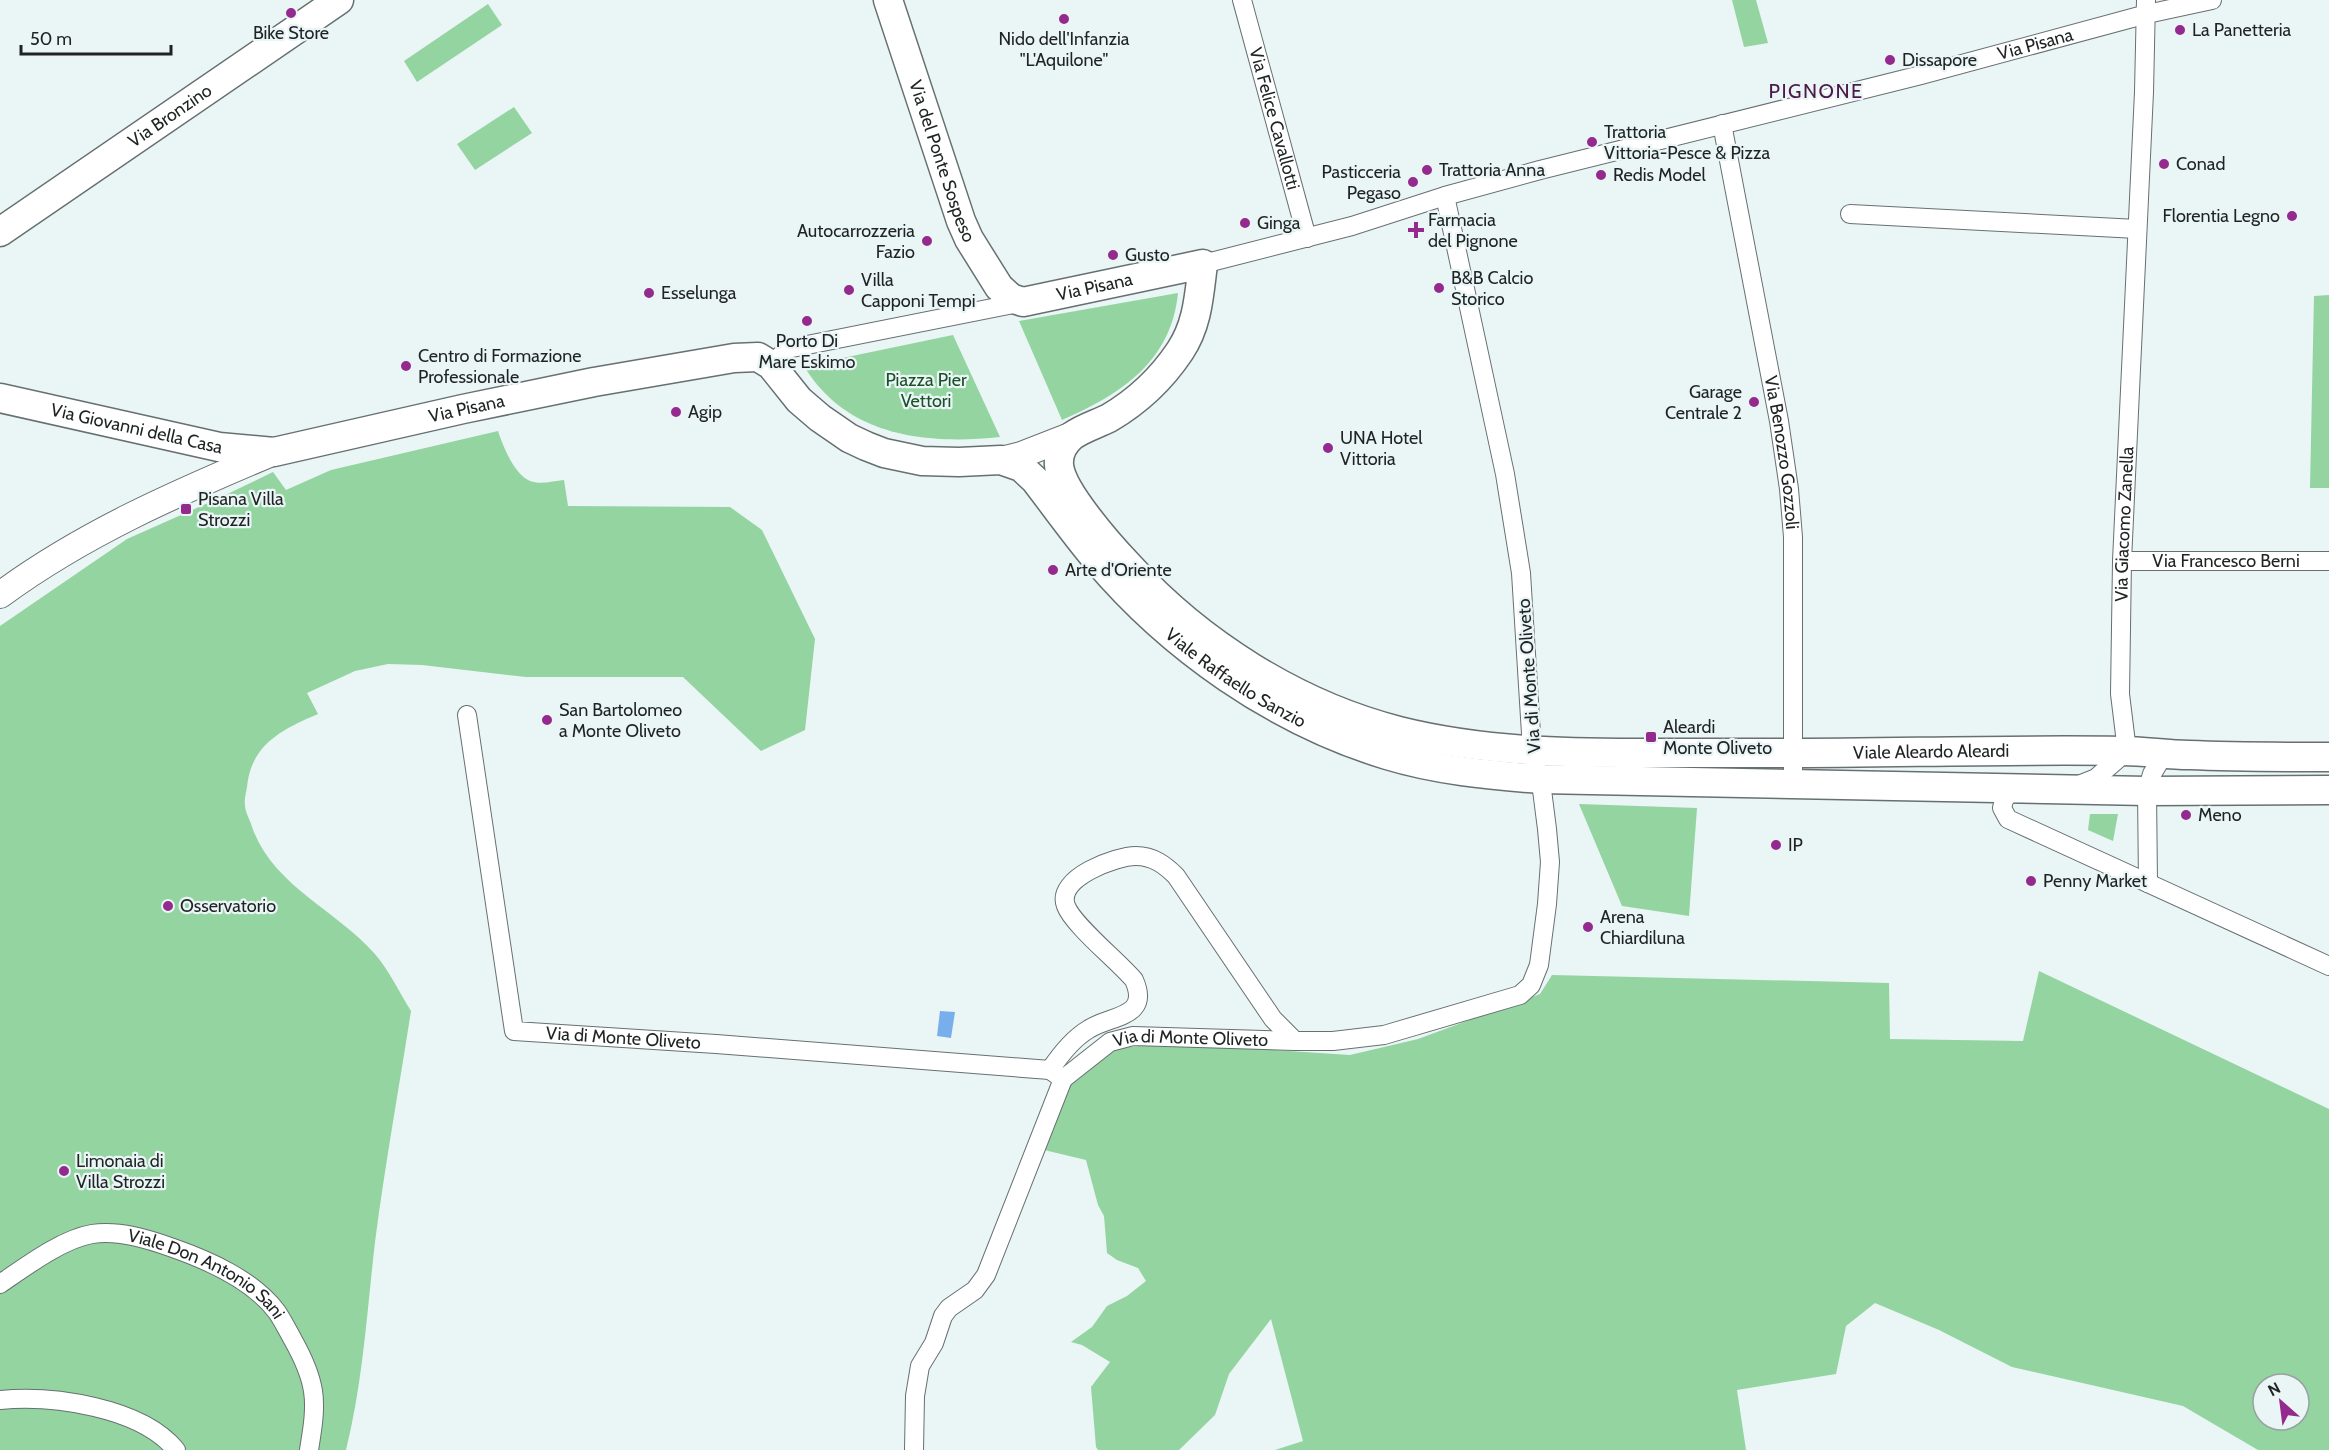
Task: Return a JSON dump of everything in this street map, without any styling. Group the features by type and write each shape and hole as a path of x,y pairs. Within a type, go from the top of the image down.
{"main road":[{"name":"Via Bronzino","path":"0,232 339,0"},
{"name":"Via del Ponte Sospeso","path":"888,0 969,239 999,287 1011,298 1023,303"},
{"name":"Via Pisana","path":"1023,303 1203,264"},
{"path":"1075,434 1127,406 1150,388 1181,350 1196,321 1203,264"},
{"name":"Via Pisana","path":"274,452 594,382 748,357 763,358 771,365"},
{"path":"771,365 800,400 820,418 849,438 884,453 935,462 1001,460"},
{"name":"Via Giovanni della Casa","path":"0,398 219,447 274,452"},
{"name":"Viale Raffaello Sanzio","path":"1075,434 1064,446 1059,460 1062,476 1078,502 1119,556 1143,582 1185,620 1218,645 1276,680 1355,718 1443,741 1532,750"},
{"name":"Viale Raffaello Sanzio","path":"1001,460 1018,465 1029,473 1096,559 1141,607 1212,667 1268,702 1322,730 1387,756 1433,767 1540,779"},
{"name":"Viale Aleardo Aleardi","path":"1532,750 1792,753 2127,751 2164,754 2329,757"},
{"name":"Viale Aleardo Aleardi","path":"1540,779 2147,791 2329,790"}],"street":[{"name":"Via Felice Cavallotti","path":"1242,0 1307,238"},
{"name":"Via Pisana","path":"1203,264 1352,226 1445,196 1540,170 1921,75 2147,7 2212,0"},
{"name":"Via Giacomo Zanella","path":"2127,751 2120,694 2122,561 2147,7"},
{"name":"Via Benozzo Gozzoli","path":"1722,124 1779,421 1789,489 1793,537 1793,785"},
{"name":"Via di Monte Oliveto","path":"467,715 514,1031 716,1044 1057,1075 1110,1042 1133,1036 1333,1041 1384,1035 1520,995 1531,985 1539,965 1550,862 1540,779 1532,750 1521,573 1505,474 1445,196"},
{"path":"1850,214 2137,229"},
{"name":"Via Pisana","path":"771,365 787,349 1023,303"},
{"path":"1001,460 1075,434"},
{"name":"Via Pisana","path":"0,595 80,544 150,505 274,452"},
{"name":"Via Francesco Berni","path":"2122,561 2329,561"},
{"path":"2070,789 2096,778 2127,751"},
{"path":"2148,883 2147,791 2152,774 2164,754"},
{"path":"2014,788 2004,800 2002,808 2007,819 2329,966"},
{"name":"Via di Monte Oliveto","path":"914,1450 915,1396 920,1366 934,1343 943,1316 949,1308 975,1290 986,1275 1065,1050 1089,1029 1121,1017 1137,1002 1139,994 1134,980 1070,914 1064,899 1068,886 1080,875 1112,861 1135,856 1154,859 1164,865 1176,876 1273,1019 1295,1041"},
{"name":"Viale Don Antonio Sani","path":"0,1284 69,1242 90,1234 107,1233 136,1236 158,1243 206,1261 231,1274 263,1297 276,1312 305,1362 313,1392 314,1410 309,1450"},
{"path":"0,1400 24,1397 73,1402 122,1415 159,1434 176,1450"}],"green space":[{"path":"1732,0 1756,0 1768,43 1744,47"},
{"path":"488,4 502,25 417,82 404,61"},
{"path":"514,107 532,133 475,170 457,144"},
{"path":"1178,293 1173,317 1165,338 1154,357 1140,373 1104,399 1062,420 1019,321"},
{"path":"2329,295 2329,488 2310,488 2314,296"},
{"name":"Piazza Pier Vettori","path":"953,335 1000,437 944,439 916,437 890,431 842,408 821,389 804,366"},
{"path":"498,431 510,459 524,477 538,483 564,480 568,506 730,507 762,530 815,639 805,730 761,751 683,677 526,677 422,665 388,664 355,671 307,693 318,714 281,732 262,749 250,772 245,808 262,848 274,865 306,896 358,937 374,953 411,1011 379,1213 361,1372 346,1450 0,1450 0,626 127,539 273,472 286,490 331,470"},
{"path":"1579,804 1697,808 1689,916 1622,906"},
{"path":"2090,814 2118,814 2113,841 2088,830"},
{"path":"2039,971 2329,1109 2329,1450 2258,1450 2183,1406 2012,1367 1939,1330 1875,1303 1846,1326 1836,1374 1737,1390 1746,1450 1275,1450 1303,1441 1271,1319 1229,1374 1215,1415 1179,1450 1098,1450 1096,1447 1091,1387 1110,1362 1082,1345 1071,1342 1092,1327 1107,1306 1127,1296 1146,1281 1138,1268 1117,1260 1107,1253 1104,1216 1098,1205 1086,1160 1040,1149 1062,1092 1111,1049 1168,1043 1350,1055 1418,1039 1540,994 1552,975 1889,983 1890,1039 2023,1041"}],"water":[{"path":"940,1011 955,1012 951,1038 937,1036"}],"place":[{"name":"Bike Store","path":"291,13"},
{"name":"Nido dell'Infanzia \"L'Aquilone\"","path":"1064,19"},
{"name":"La Panetteria","path":"2180,30"},
{"name":"Dissapore","path":"1890,60"},
{"name":"Trattoria Vittoria-Pesce & Pizza","path":"1592,142"},
{"name":"Conad","path":"2164,164"},
{"name":"Trattoria Anna","path":"1427,170"},
{"name":"Redis Model","path":"1601,175"},
{"name":"Pasticceria Pegaso","path":"1413,182"},
{"name":"Florentia Legno","path":"2292,216"},
{"name":"Ginga","path":"1245,223"},
{"name":"Farmacia del Pignone","path":"1416,230"},
{"name":"Autocarrozzeria Fazio","path":"927,241"},
{"name":"Gusto","path":"1113,255"},
{"name":"B&B Calcio Storico","path":"1439,288"},
{"name":"Villa Capponi Tempi","path":"849,290"},
{"name":"Esselunga","path":"649,293"},
{"name":"Porto Di Mare Eskimo","path":"807,321"},
{"name":"Centro di Formazione Professionale","path":"406,366"},
{"name":"Garage Centrale 2","path":"1754,402"},
{"name":"Agip","path":"676,412"},
{"name":"UNA Hotel Vittoria","path":"1328,448"},
{"name":"Pisana Villa Strozzi","path":"186,509"},
{"name":"Arte d'Oriente","path":"1053,570"},
{"name":"San Bartolomeo a Monte Oliveto","path":"547,720"},
{"name":"Aleardi Monte Oliveto","path":"1651,737"},
{"name":"Meno","path":"2186,815"},
{"name":"IP","path":"1776,845"},
{"name":"Penny Market","path":"2031,881"},
{"name":"Osservatorio","path":"168,906"},
{"name":"Arena Chiardiluna","path":"1588,927"},
{"name":"Limonaia di Villa Strozzi","path":"64,1171"}],"district":[{"name":"PIGNONE","path":"1816,91"}]}
